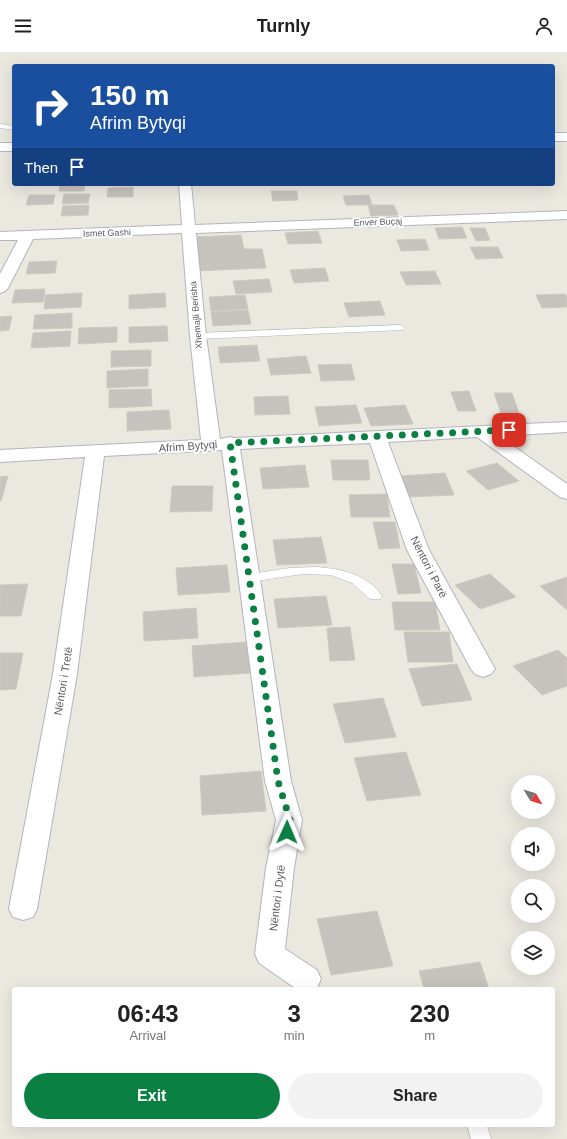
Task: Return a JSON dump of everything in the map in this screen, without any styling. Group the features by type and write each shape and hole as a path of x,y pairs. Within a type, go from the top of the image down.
{"street":[{"path":"555,131 567,130"},
{"path":"555,138 567,137"},
{"path":"0,147 12,147"},
{"path":"0,154 12,154"},
{"name":"Xhemajli Berisha","path":"185,186 198,336 221,444"},
{"name":"Enver Buçaj","path":"188,230 567,215"},
{"name":"Ismet Gashi","path":"0,236 188,230"},
{"path":"0,288 26,236"},
{"name":"Afrim Bytyqi","path":"0,456 567,427"},
{"path":"480,431 567,493"},
{"name":"Nëntori i Parë","path":"377,437 418,550 483,669"},
{"name":"Nëntori i Dytë","path":"221,444 249,578 278,781 290,820 280,868 270,954 306,980"},
{"name":"Nëntori i Tretë","path":"23,909 64,674 95,452"}],"lane":[{"path":"0,126 12,128"},
{"path":"198,336 400,328"},
{"path":"249,578 287,572 328,570 358,580 375,596"},
{"path":"478,1127 481,1139"}],"building":[{"path":"60,186 85,186 84,191 59,191"},
{"path":"133,187 133,197 107,197 108,188"},
{"path":"271,191 297,191 298,200 273,201"},
{"path":"64,194 90,194 88,203 62,204"},
{"path":"29,195 55,195 53,204 26,205"},
{"path":"369,195 372,205 346,205 343,196"},
{"path":"89,205 88,215 61,216 63,206"},
{"path":"368,205 394,205 398,215 371,216"},
{"path":"462,227 467,238 439,239 435,228"},
{"path":"470,228 485,228 490,240 476,241"},
{"path":"318,231 322,243 288,244 285,233"},
{"path":"241,235 244,249 262,249 266,268 195,271 191,237"},
{"path":"425,239 429,250 401,251 397,240"},
{"path":"470,247 498,247 503,258 476,259"},
{"path":"57,261 55,273 26,274 29,262"},
{"path":"325,268 329,281 294,283 290,270"},
{"path":"435,271 441,284 406,285 400,272"},
{"path":"269,279 272,292 236,294 233,281"},
{"path":"45,289 43,302 12,303 15,290"},
{"path":"82,293 81,307 44,309 45,295"},
{"path":"165,293 166,307 129,309 129,295"},
{"path":"565,294 567,297 567,307 542,308 536,295"},
{"path":"245,295 248,309 211,311 209,297"},
{"path":"380,301 385,315 349,317 344,303"},
{"path":"248,310 251,324 213,326 211,312"},
{"path":"72,313 72,328 33,329 35,315"},
{"path":"12,316 9,330 0,331 0,317"},
{"path":"167,326 168,341 129,343 129,327"},
{"path":"117,327 117,342 78,344 79,328"},
{"path":"71,331 70,346 31,348 33,333"},
{"path":"257,345 260,361 220,363 218,347"},
{"path":"151,350 151,366 111,367 111,351"},
{"path":"306,356 311,373 271,375 267,359"},
{"path":"351,364 355,380 321,381 318,365"},
{"path":"148,369 148,386 107,388 107,371"},
{"path":"151,389 152,406 109,408 109,390"},
{"path":"469,391 476,411 458,411 451,392"},
{"path":"494,393 512,393 519,413 501,413"},
{"path":"288,396 290,414 255,415 254,397"},
{"path":"356,405 362,423 319,426 315,407"},
{"path":"405,405 413,424 371,426 364,408"},
{"path":"169,410 171,429 127,431 127,412"},
{"path":"331,460 368,460 370,480 333,480"},
{"path":"497,463 519,481 488,490 466,471"},
{"path":"305,465 309,487 263,489 260,468"},
{"path":"445,473 454,495 407,497 401,476"},
{"path":"8,476 1,501 0,501 0,477"},
{"path":"172,486 213,486 212,511 170,512"},
{"path":"387,494 390,517 351,517 349,495"},
{"path":"373,522 395,522 400,548 379,549"},
{"path":"321,537 327,563 277,565 273,540"},
{"path":"392,564 414,564 421,593 398,594"},
{"path":"227,565 230,592 178,595 176,568"},
{"path":"490,574 516,597 480,609 455,585"},
{"path":"567,577 567,610 540,586"},
{"path":"28,584 21,616 0,616 0,585"},
{"path":"326,596 332,625 278,628 274,599"},
{"path":"392,602 435,602 440,630 395,630"},
{"path":"196,608 198,638 144,641 143,612"},
{"path":"350,627 355,660 330,661 327,628"},
{"path":"404,632 449,632 453,662 408,662"},
{"path":"246,642 250,673 194,677 192,646"},
{"path":"558,650 567,658 567,686 542,695 513,666"},
{"path":"0,653 23,653 16,689 0,690"},
{"path":"457,664 472,700 422,706 409,669"},
{"path":"383,698 396,737 345,743 333,704"},
{"path":"406,752 421,795 367,801 354,758"},
{"path":"261,771 266,811 202,815 200,776"},
{"path":"377,911 393,966 331,975 317,919"},
{"path":"480,962 488,987 423,987 419,971"}],"route":[{"path":"287,832 290,820 278,781 230,443 509,430"}]}
